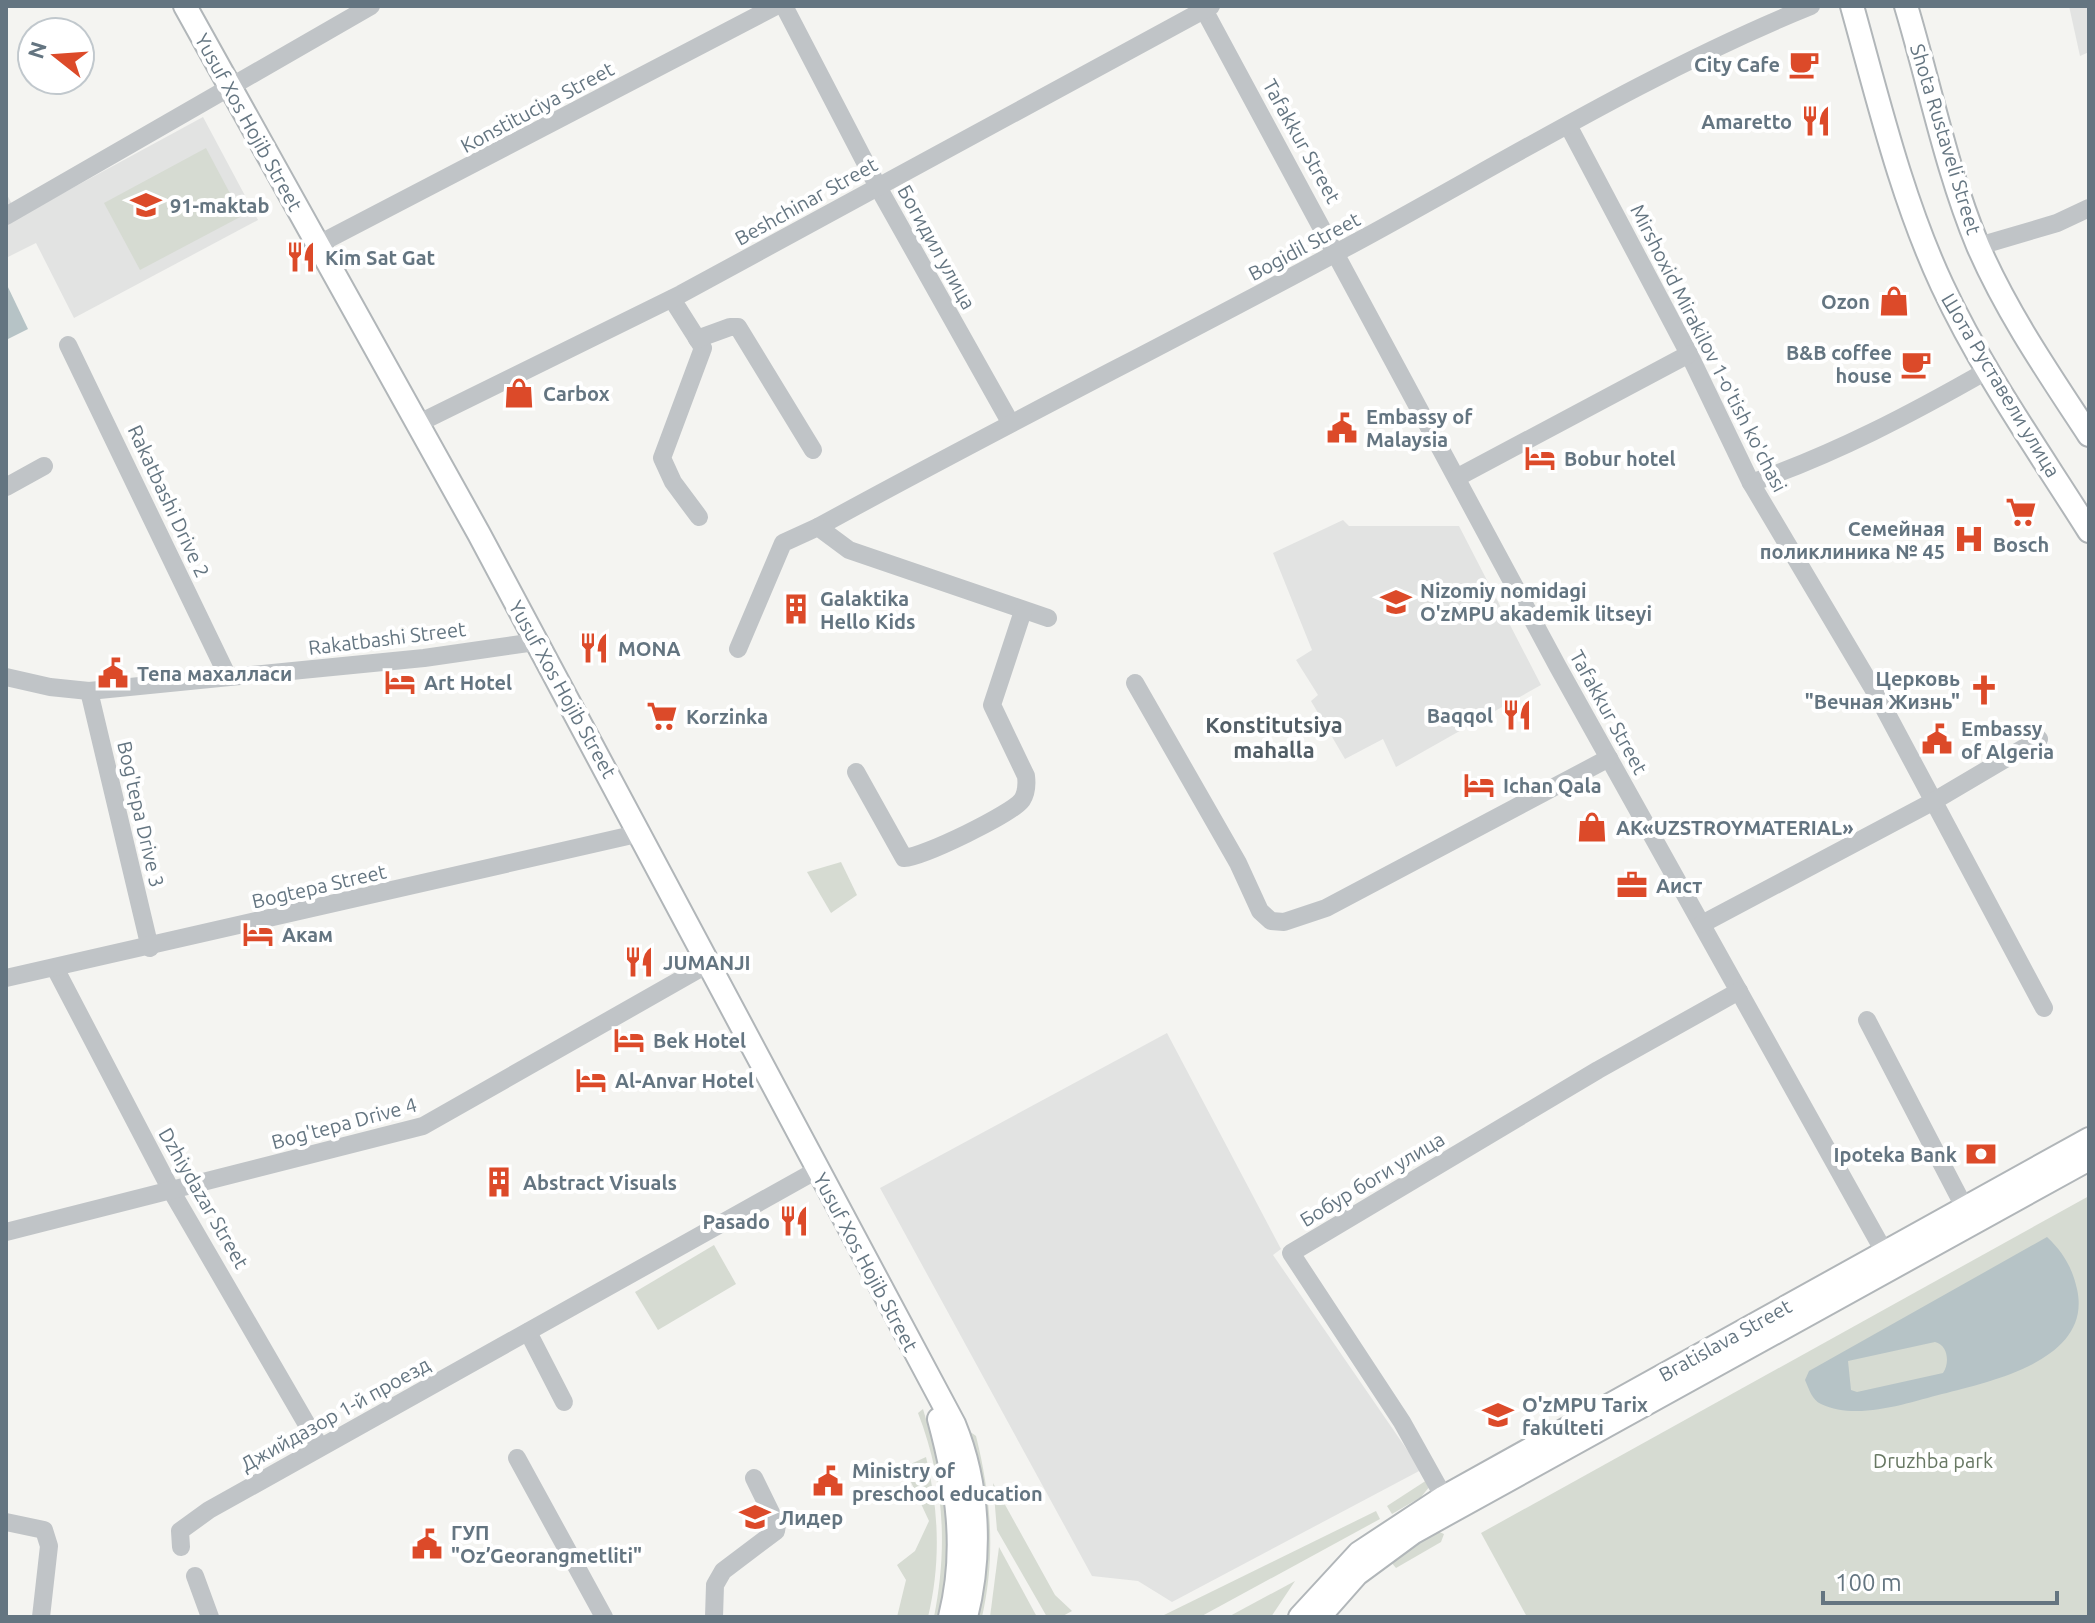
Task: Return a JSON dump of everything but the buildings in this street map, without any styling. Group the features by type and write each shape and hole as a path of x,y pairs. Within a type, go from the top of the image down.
{"main road":[{"name":"Yusuf Xos Hojib Street","path":"185,6 641,833 961,1441 973,1493 975,1563 966,1617"},
{"name":"Шота Руставели улица","path":"1852,6 1924,240 1950,302 1988,370 2089,531"},
{"name":"Shota Rustaveli Street","path":"1906,6 1956,183 1979,246 2008,306 2089,435"},
{"name":"Bratislava Street","path":"1300,1617 1359,1553 1968,1215 2089,1139"},
{"name":"Bratislava Street","path":"1968,1215 2089,1159"},
{"name":"Yusuf Xos Hojib Street","path":"928,1379 951,1462 958,1511 959,1562 950,1617"},
{"name":"Bratislava Street","path":"1319,1617 1374,1560 1448,1504"}],"street":[{"path":"6,216 371,6"},
{"name":"Konstituciya Street","path":"317,245 776,6"},
{"name":"Богидил улица","path":"784,6 878,187 1010,422"},
{"name":"Bogidil Street","path":"738,649 783,543 1757,28 1811,6"},
{"name":"Beshchinar Street","path":"417,424 672,299 1206,7"},
{"name":"Tafakkur Street","path":"1206,7 1609,758 1888,1259"},
{"name":"Mirshoxid Mirakilov 1-o'tish ko'chasi","path":"1569,127 1689,354 1751,483 1878,697 2044,1008"},
{"path":"1979,246 2057,223 2089,208"},
{"path":"672,299 703,348 662,458 673,482 699,517"},
{"path":"697,339 738,327 813,450"},
{"name":"Rakatbashi Drive 2","path":"68,345 228,677"},
{"path":"1458,477 1689,354"},
{"path":"1751,483 1814,461 1875,433 1988,370"},
{"path":"6,487 44,466"},
{"path":"818,527 849,550 1048,618"},
{"path":"856,772 904,858 922,854 963,835 1021,802 1027,788 1026,776 992,705 1023,611"},
{"name":"Rakatbashi Street","path":"6,677 50,687 89,691 424,658 535,642"},
{"path":"1135,683 1238,863 1260,911 1271,921 1284,922 1326,908 1609,758"},
{"name":"Bog'tepa Drive 3","path":"89,691 150,948"},
{"path":"1702,924 1934,801 2039,739"},
{"name":"Bogtepa Street","path":"6,978 150,948 641,833"},
{"name":"Bog'tepa Drive 4","path":"6,1232 423,1126 708,964"},
{"name":"Dzhiydazar Street","path":"55,968 172,1192 320,1447"},
{"name":"Бобур боги улица","path":"1448,1504 1402,1422 1291,1253 1598,1070 1739,991"},
{"path":"1867,1020 1968,1215"},
{"name":"Джийдазор 1-й проезд","path":"181,1547 180,1531 320,1447 817,1170"},
{"path":"528,1332 564,1402"},
{"path":"517,1458 604,1617"},
{"path":"714,1617 715,1585 723,1571 776,1531 777,1525 754,1478"},
{"path":"6,1522 44,1530 49,1546 41,1617"},
{"path":"195,1576 210,1617"}],"shaded area":[{"path":"2069,6 2089,6 2089,52 2080,56"},
{"name":"91-maktab","path":"203,117 258,220 74,318 36,243 6,258 6,193 19,217"},
{"path":"6,283 28,329 6,340"},
{"name":"Nizomiy nomidagi O'zMPU akademik litseyi","path":"1343,520 1349,526 1459,526 1541,685 1396,767 1383,739 1345,759 1311,701 1318,695 1296,660 1312,650 1273,553"},
{"path":"1167,1033 1281,1249 1273,1255 1421,1470 1172,1602 1138,1581 1092,1576 880,1188"},
{"path":"2047,1237 2070,1267 2077,1289 2078,1313 2070,1334 2054,1350 2011,1374 1898,1406 1850,1411 1835,1409 1815,1400 1805,1380 1809,1371","holes":["1935,1342 1946,1355 1947,1364 1943,1373 1857,1392 1851,1390 1848,1361"]}],"green space":[{"path":"206,148 242,216 140,270 104,203"},
{"path":"841,862 857,895 831,913 807,872"},
{"name":"Druzhba park","path":"2089,1196 2089,1617 1527,1617 1481,1533"},
{"path":"714,1245 736,1284 658,1330 635,1292"},
{"path":"923,1409 937,1461 945,1512 946,1564 939,1617 934,1617 941,1565 941,1514 933,1463 918,1413"},
{"path":"969,1431 976,1436 990,1526 989,1571 982,1617 977,1617 980,1479"},
{"path":"926,1457 934,1497 937,1537 932,1597 928,1617 897,1617 906,1580 897,1565 915,1551 929,1521 904,1467"},
{"path":"1427,1480 1430,1486 1421,1497 1392,1514 1387,1506"},
{"path":"993,1483 1055,1595 1072,1611 1061,1617 1047,1617 997,1530"},
{"path":"1376,1511 1380,1519 1200,1617 1164,1615"},
{"path":"1437,1531 1444,1534 1441,1542 1396,1568 1391,1562"},
{"path":"999,1547 1037,1617 990,1617"},
{"path":"1295,1581 1271,1617 1228,1617"}],"place":[{"name":"City Cafe","path":"1804,64"},
{"name":"Amaretto","path":"1816,121"},
{"name":"91-maktab","path":"146,205"},
{"name":"Kim Sat Gat","path":"301,257"},
{"name":"Ozon","path":"1894,301"},
{"name":"B&B coffee house","path":"1916,364"},
{"name":"Carbox","path":"519,393"},
{"name":"Embassy of Malaysia","path":"1342,428"},
{"name":"Bobur hotel","path":"1540,458"},
{"name":"Bosch","path":"2021,512"},
{"name":"Семейная поликлиника № 45","path":"1969,539"},
{"name":"Nizomiy nomidagi O'zMPU akademik litseyi","path":"1396,602"},
{"name":"Galaktika Hello Kids","path":"796,609"},
{"name":"MONA","path":"594,648"},
{"name":"Тепа махалласи","path":"113,673"},
{"name":"Art Hotel","path":"400,682"},
{"name":"Церковь \"Вечная Жизнь\"","path":"1984,690"},
{"name":"Baqqol","path":"1517,715"},
{"name":"Korzinka","path":"662,716"},
{"name":"Embassy of Algeria","path":"1937,739"},
{"name":"Ichan Qala","path":"1479,785"},
{"name":"AK«UZSTROYMATERIAL»","path":"1592,827"},
{"name":"Аист","path":"1632,885"},
{"name":"Акам","path":"258,934"},
{"name":"JUMANJI","path":"639,962"},
{"name":"Bek Hotel","path":"629,1040"},
{"name":"Al-Anvar Hotel","path":"591,1080"},
{"name":"Ipoteka Bank","path":"1981,1154"},
{"name":"Abstract Visuals","path":"499,1182"},
{"name":"Pasado","path":"794,1221"},
{"name":"O'zMPU Tarix fakulteti","path":"1498,1415"},
{"name":"Ministry of preschool education","path":"828,1481"},
{"name":"Лидер","path":"755,1517"},
{"name":"ГУП \"Oz’Georangmetliti\"","path":"427,1544"}],"district":[{"name":"Konstitutsiya mahalla","path":"1274,736"}]}
